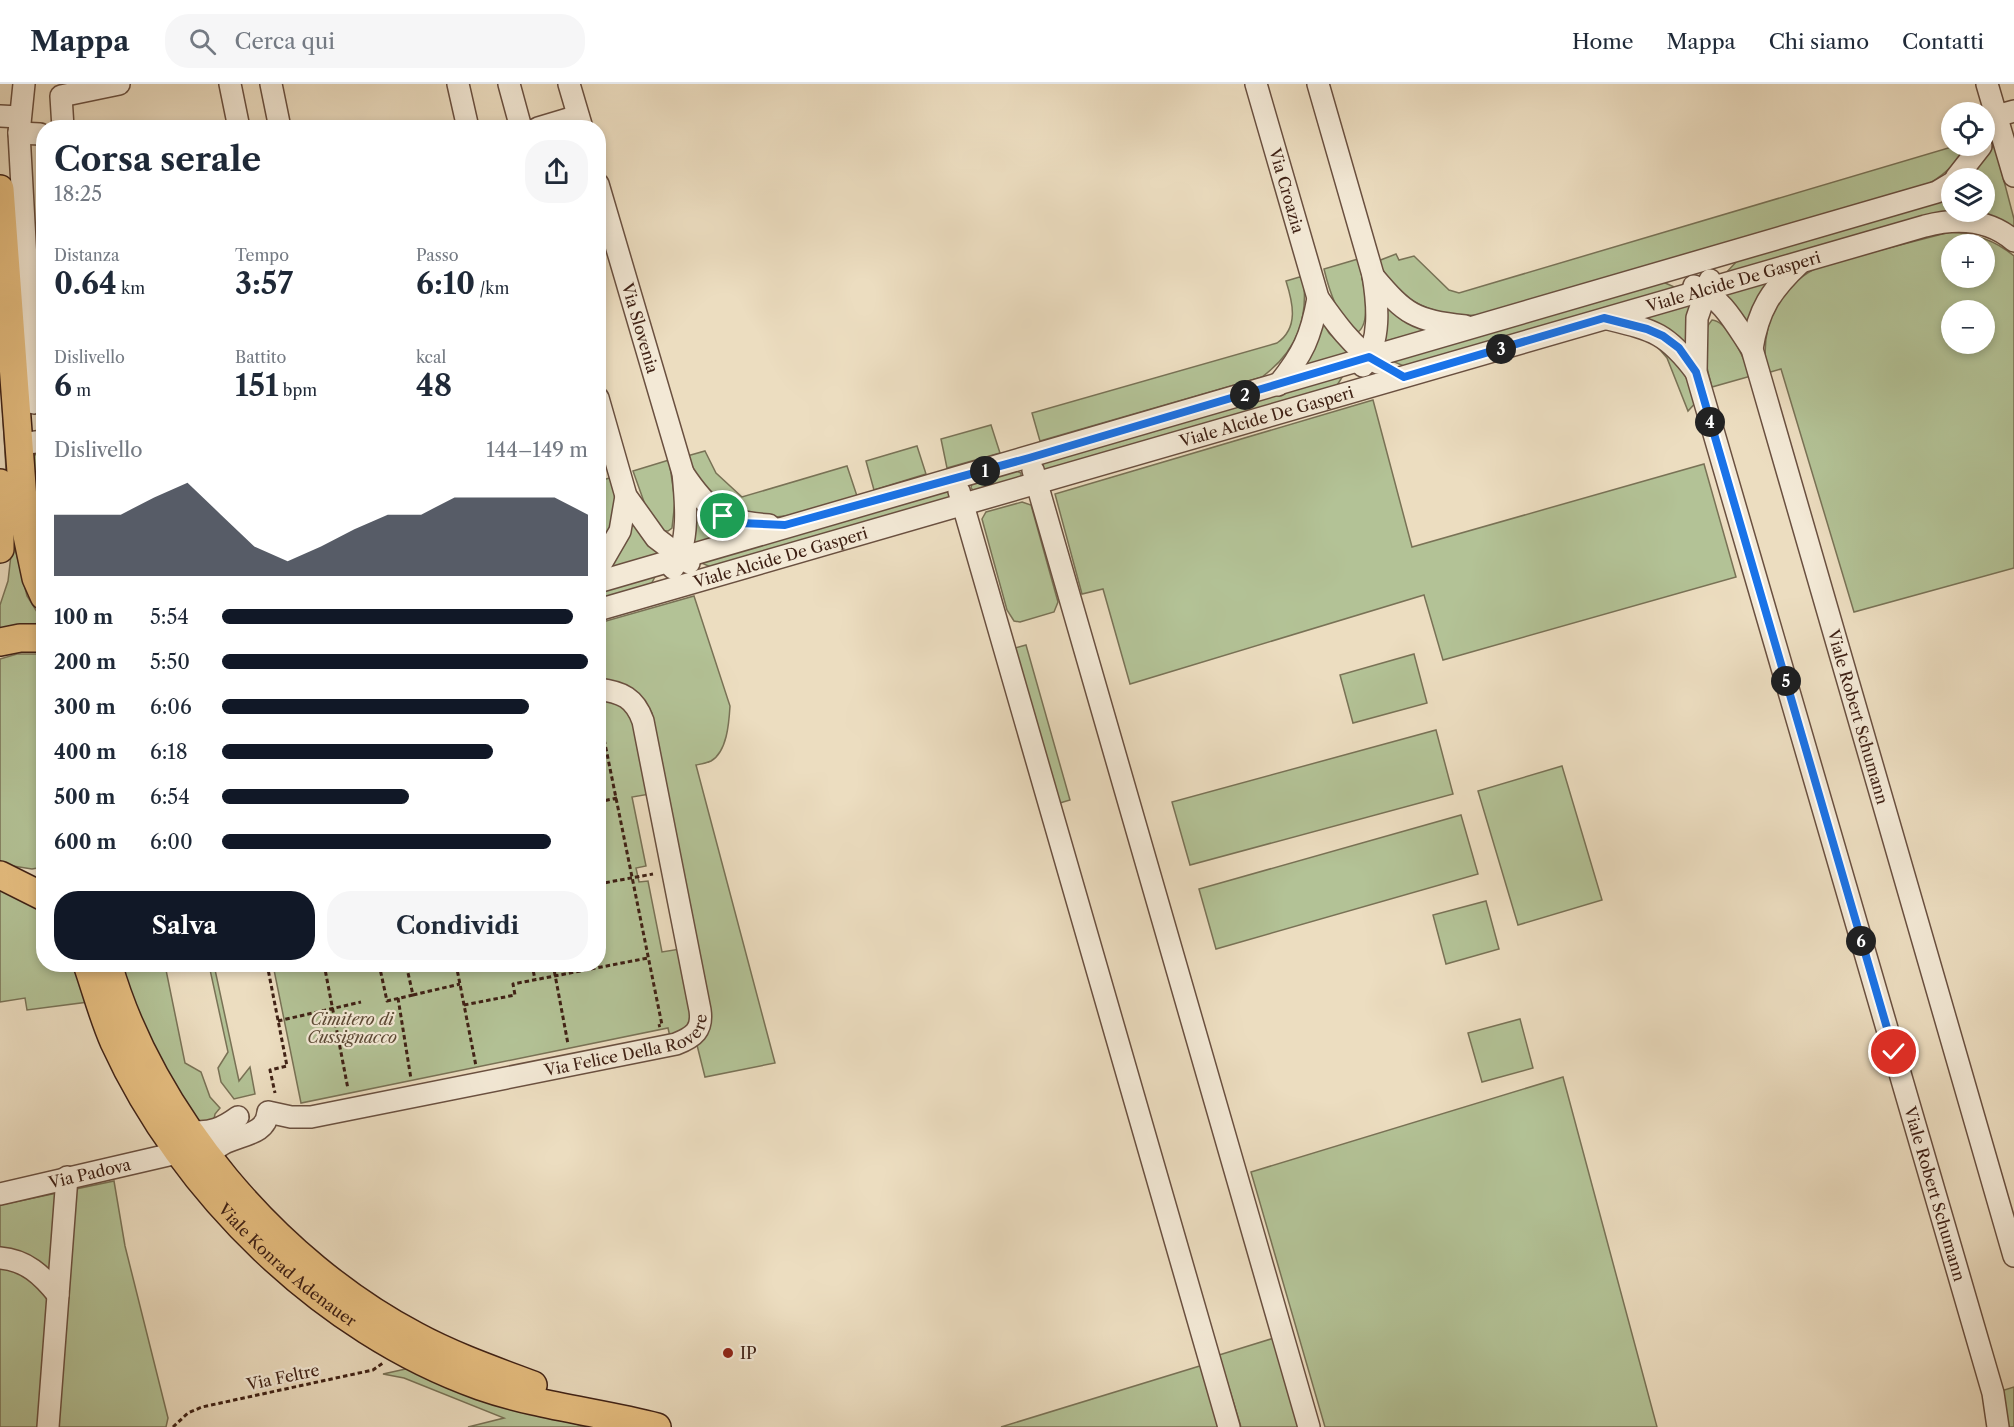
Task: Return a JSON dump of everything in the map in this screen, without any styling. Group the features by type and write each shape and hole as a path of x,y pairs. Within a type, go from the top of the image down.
{"main road":[{"path":"0,189 31,403 28,547 36,572"},
{"path":"0,483 0,549"},
{"path":"0,642 36,638"},
{"path":"0,874 36,877"},
{"path":"0,874 36,893"},
{"name":"Viale Konrad Adenauer","path":"90,972 114,1041 184,1142 225,1208 286,1268 357,1326 398,1351 480,1386 515,1397 613,1415 657,1427"},
{"name":"Viale Konrad Adenauer","path":"111,972 125,1017 184,1142 211,1156 271,1227 319,1270 378,1313 453,1354 613,1415"}],"street":[{"path":"24,84 13,122 31,403"},
{"path":"62,120 61,96 118,84"},
{"path":"230,84 237,120"},
{"path":"272,84 279,120"},
{"path":"458,84 466,120"},
{"path":"509,84 519,120"},
{"path":"569,84 579,120"},
{"name":"Via Croazia","path":"1256,84 1318,298 1333,319 1369,357 1404,377"},
{"path":"1318,84 1373,275 1378,303 1369,357 1340,396"},
{"path":"1988,84 2005,113 2014,176"},
{"path":"1995,125 2005,113"},
{"path":"13,122 36,132"},
{"path":"1964,168 1973,156"},
{"name":"Viale Alcide De Gasperi","path":"606,580 785,525 1029,458 1369,357 1663,274 1941,190"},
{"name":"Via Slovenia","path":"606,211 683,472 686,501 680,557 653,595"},
{"name":"Viale Alcide De Gasperi","path":"606,608 1705,290 1805,259 1948,220 1970,221 1988,226 2014,241"},
{"name":"Viale Robert Schumann","path":"1730,253 1714,271 1705,290 1697,318 1696,372 1989,1381 1998,1427"},
{"name":"Viale Robert Schumann","path":"1752,349 1762,307 1783,279 1805,259"},
{"name":"Viale Robert Schumann","path":"1663,274 1705,290 1724,307 1752,349 2014,1256"},
{"path":"1373,275 1399,307 1415,316 1432,322 1477,327"},
{"name":"Via Croazia","path":"1278,385 1296,362 1312,332 1318,298"},
{"name":"Viale Robert Schumann","path":"1604,318 1647,329 1663,336 1679,348 1696,372"},
{"path":"1029,458 1309,1427"},
{"path":"607,463 626,496 656,538 680,557 714,576"},
{"name":"Via Slovenia","path":"683,472 708,505 723,516 740,523 785,525"},
{"path":"955,479 1229,1427"},
{"path":"606,555 620,531 626,496"},
{"name":"Via Felice Della Rovere","path":"272,1102 291,1117 311,1117 676,1044 691,1039 696,1033 700,1027 700,1010 643,721 631,699 606,690"},
{"path":"211,1156 220,1143 258,1129 266,1122 272,1102"},
{"path":"184,1142 220,1128 238,1117"},
{"name":"Via Padova","path":"0,1194 67,1177 184,1142"},
{"path":"48,1427 67,1177"},
{"path":"0,1258 23,1263 44,1279 58,1295"}],"path":[{"path":"606,747 662,1025 650,1028"},
{"path":"606,800 617,798"},
{"path":"606,883 647,875"},
{"path":"606,966 648,958"},
{"path":"269,972 287,1066 270,1070 272,1102"},
{"path":"326,972 349,1094"},
{"path":"381,972 387,1001 460,984"},
{"path":"408,972 413,995"},
{"path":"458,972 476,1068"},
{"path":"534,972 535,980"},
{"path":"554,972 568,1044"},
{"path":"464,1005 515,995 513,984 576,972"},
{"path":"398,998 412,1081"},
{"path":"278,1021 361,1002"},
{"name":"Via Feltre","path":"173,1427 188,1413 202,1407 373,1370 398,1351"}],"green space":[{"path":"1995,147 2014,219 2014,229 1993,222 1995,168 1974,168 1982,156 1995,156"},
{"path":"1941,150 1941,156 1960,156 1949,168 1941,168 1941,174 1922,187 1479,315 1447,314 1420,304 1407,297 1396,287 1378,261 1396,254 1399,260 1414,256 1449,290 1459,293"},
{"path":"1941,196 1941,214 1724,275 1738,260"},
{"path":"1950,232 1968,234 1942,234"},
{"path":"1941,234 1941,288 1995,288 1995,244 2014,256 2014,568 1854,612 1781,369 1767,373 1766,339 1775,308 1783,295 1807,273 1823,265"},
{"path":"1358,259 1366,308 1365,318 1358,332 1352,329 1340,314 1324,269"},
{"path":"1303,276 1304,306 1298,333 1284,356 1262,377 1040,441 1032,413 1277,343 1289,330 1291,323 1292,306 1286,281"},
{"path":"1770,281 1753,307 1748,326 1722,296"},
{"path":"1663,282 1679,289 1406,367 1392,361"},
{"path":"1382,302 1402,320 1426,330 1376,344"},
{"path":"1692,304 1686,345 1665,327 1644,317"},
{"path":"0,317 16,552 27,596 36,610 36,633 0,636 0,605 8,581 11,555 0,367"},
{"path":"1712,320 1718,322 1730,334 1751,376 1712,387 1704,343 1707,327"},
{"path":"1322,321 1329,333 1349,353 1300,367"},
{"path":"1655,344 1681,364 1698,400 1688,411 1667,358"},
{"path":"1344,374 1336,387 1044,472 1040,467 1042,462"},
{"path":"1373,400 1412,547 1704,464 1736,577 1443,660 1424,595 1130,684 1103,589 1082,594 1055,494"},
{"path":"991,425 1000,453 947,468 941,439"},
{"path":"917,446 926,474 874,490 866,461"},
{"path":"705,451 716,473 742,497 847,466 857,496 794,515 769,517 739,511 725,504 713,494 694,470 687,456"},
{"path":"36,454 36,512 33,456"},
{"path":"669,460 675,501 672,528 662,531 648,513 633,471"},
{"path":"1016,471 1021,473 1021,477 976,493 971,488 972,483"},
{"path":"613,477 616,498 606,537 606,479"},
{"path":"946,490 951,491 952,497 713,568 699,562"},
{"path":"1022,502 1031,505 1058,602 1054,612 1020,622 1014,621 1007,610 982,519 986,512"},
{"path":"694,504 737,531 687,546"},
{"path":"632,519 663,552 607,569 624,544"},
{"path":"656,575 649,588 606,600 606,589"},
{"path":"694,596 730,706 726,737 721,751 711,761 696,765 775,1063 705,1077 697,1045 652,713 636,692 624,685 606,680 606,621"},
{"path":"1026,645 1070,800 1053,805 1008,650"},
{"path":"17,654 36,654 36,868 32,869 0,864 0,659"},
{"path":"1414,654 1427,703 1353,723 1340,675"},
{"name":"Cimitero di Cussignacco","path":"606,700 622,706 636,726 650,794 632,797 646,866 636,868 639,882 648,881 662,952 680,949 691,1019 687,1029 670,1037 668,1028 301,1103 274,972 606,972"},
{"path":"1436,730 1453,794 1190,865 1172,802"},
{"path":"1562,766 1602,900 1518,925 1478,791"},
{"path":"1461,815 1478,874 1216,949 1199,889"},
{"path":"0,887 36,907 36,972 79,972 88,1002 27,1010 25,998 0,1002"},
{"path":"1486,901 1499,949 1446,964 1433,915"},
{"path":"118,972 166,972 185,1063 201,1072 210,1097 220,1108 215,1114 213,1124 195,1125 178,1100"},
{"path":"211,972 216,972 239,1081 250,1067 255,1094 234,1099 221,1082 218,1068 228,1052"},
{"path":"1520,1019 1533,1068 1482,1082 1468,1033"},
{"path":"1563,1077 1657,1427 1325,1427 1251,1172"},
{"path":"114,1181 125,1246 168,1418 166,1427 0,1427 0,1205"},
{"path":"1274,1338 1302,1427 1241,1427 1219,1355"},
{"path":"1203,1365 1220,1427 1001,1427"},
{"path":"410,1368 585,1427 468,1427 504,1418 404,1378 383,1374"},
{"path":"2014,1387 2014,1427 2006,1427 2001,1391"}],"place":[{"name":"IP","path":"728,1353"}],"route":[{"path":"723,516 740,523 785,525 1029,458 1369,357 1404,377 1604,318 1647,329 1663,336 1679,348 1696,372 1894,1052"}]}
